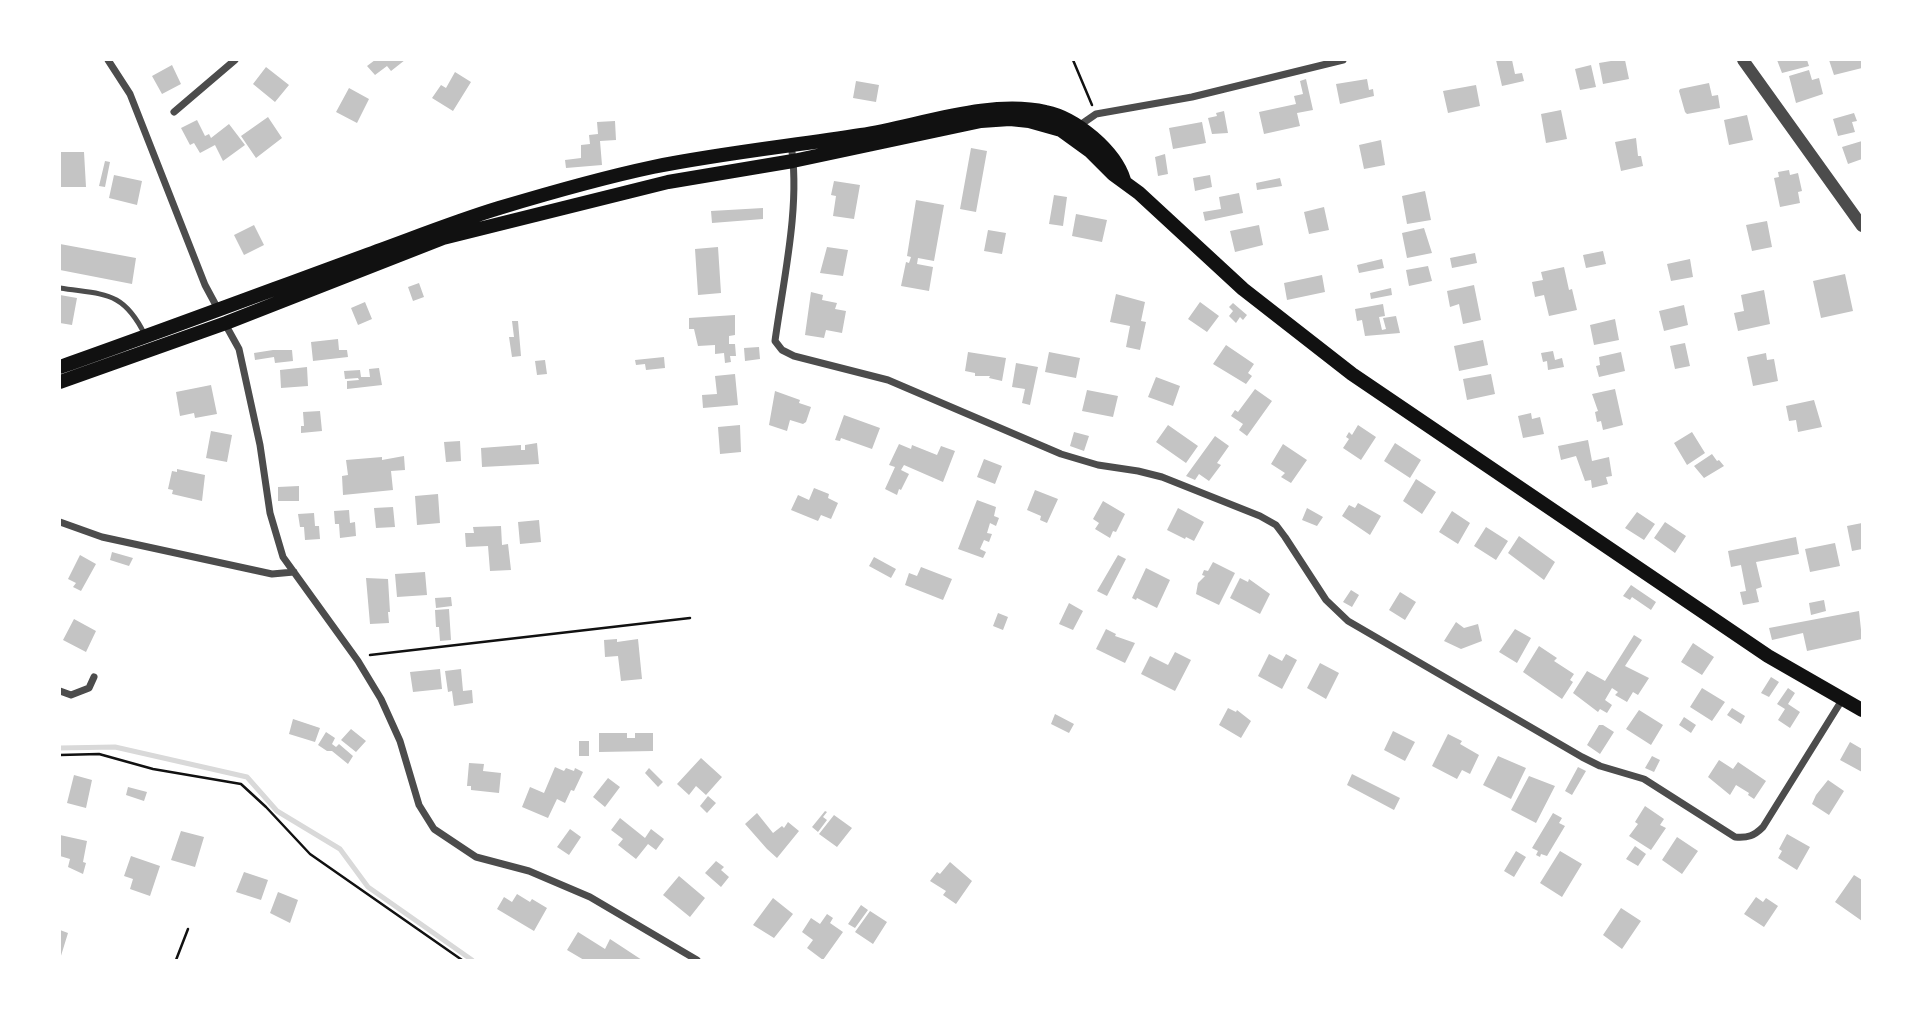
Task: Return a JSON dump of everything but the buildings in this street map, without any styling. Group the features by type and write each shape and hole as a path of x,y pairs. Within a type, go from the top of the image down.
{"main road":[{"path":"60,382 218,310 416,235 501,207 653,167 1012,108 1047,112 1061,116 1076,132 1120,167 1124,180 1243,289 1352,374 1768,656 1863,710"},
{"path":"60,367 146,342 226,323 443,238 668,182 793,161 981,121 1029,121 1076,132"}],"street":[{"path":"108,60 130,94 205,285 239,349 260,446 270,513 283,557 358,661 386,709 400,741 419,805 434,829 476,857 528,871 590,897 697,961"},
{"path":"174,112 235,60"},
{"path":"1076,132 1096,114 1192,97 1343,60"},
{"path":"1743,60 1863,226"},
{"path":"791,145 793,161 790,225 775,341 782,350 794,356 888,380 1079,461 1162,477 1260,516 1276,525 1326,600 1348,621 1582,757 1600,766 1644,779 1735,837 1755,835 1763,827 1842,700"},
{"path":"60,522 102,537 233,566 272,574 294,572"},
{"path":"60,691 71,695 89,688 94,677"}],"lane":[{"path":"60,288 108,296 124,303 137,319 146,342"}],"path":[{"path":"1073,60 1096,114"},
{"path":"358,661 367,655 690,618"},
{"path":"60,755 99,754 153,769 240,784 266,807 310,854 462,961"},
{"path":"176,961 188,929"}],"waterway":[{"path":"60,748 115,747 247,777 277,811 340,849 368,887 472,960"}]}
